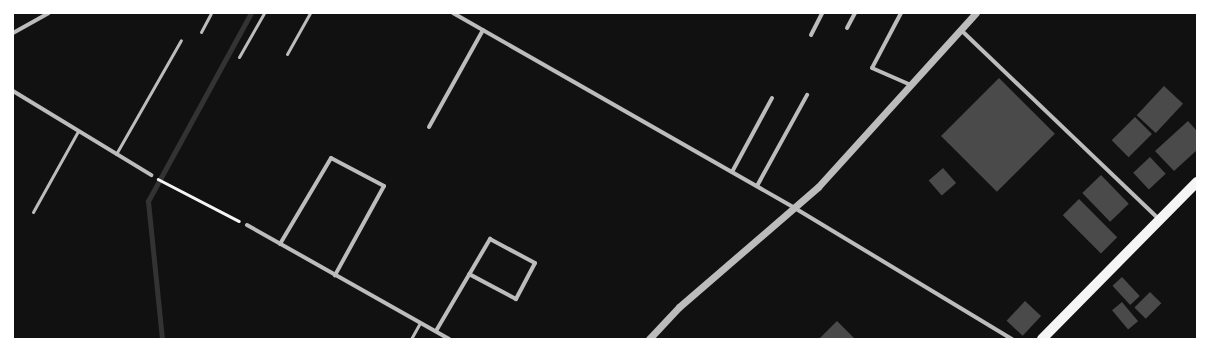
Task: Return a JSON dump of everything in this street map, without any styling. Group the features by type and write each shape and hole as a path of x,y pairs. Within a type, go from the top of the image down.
{"main road":[{"path":"1042,339 1197,182"}],"street":[{"path":"13,33 49,13"},
{"path":"453,13 757,186 1012,339"},
{"path":"811,35 822,13"},
{"path":"847,28 855,13"},
{"path":"901,13 872,68 911,85"},
{"path":"649,339 679,307 818,187 976,13"},
{"path":"429,127 483,30"},
{"path":"961,30 1160,219"},
{"path":"13,91 151,175"},
{"path":"757,186 807,95"},
{"path":"732,172 772,98"},
{"path":"280,244 332,158 384,186 335,275"},
{"path":"246,225 449,339"},
{"path":"436,331 469,274 490,239 535,263 516,299 469,274"}],"lane":[{"path":"201,32 211,13"},
{"path":"239,57 264,13"},
{"path":"287,54 310,13"},
{"path":"116,154 181,40"},
{"path":"33,212 78,130"},
{"path":"411,339 420,323"}],"path":[{"path":"151,175 246,225"}],"building":[{"path":"999,78 1055,134 997,192 941,136"},
{"path":"1164,86 1183,104 1156,133 1137,115"},
{"path":"1135,117 1152,134 1129,157 1112,140"},
{"path":"1188,121 1197,131 1197,150 1174,171 1155,151"},
{"path":"1150,157 1166,174 1149,190 1133,173"},
{"path":"943,168 956,183 942,196 929,180"},
{"path":"1101,175 1129,204 1110,222 1082,193"},
{"path":"1079,199 1117,237 1101,253 1063,215"},
{"path":"1122,277 1140,296 1130,305 1112,286"},
{"path":"1150,292 1161,303 1146,319 1134,308"},
{"path":"1025,301 1041,316 1023,336 1007,321"},
{"path":"1122,302 1138,321 1128,330 1112,310"},
{"path":"837,321 855,339 819,339"}],"waterway":[{"path":"162,339 148,201 251,13"}]}
